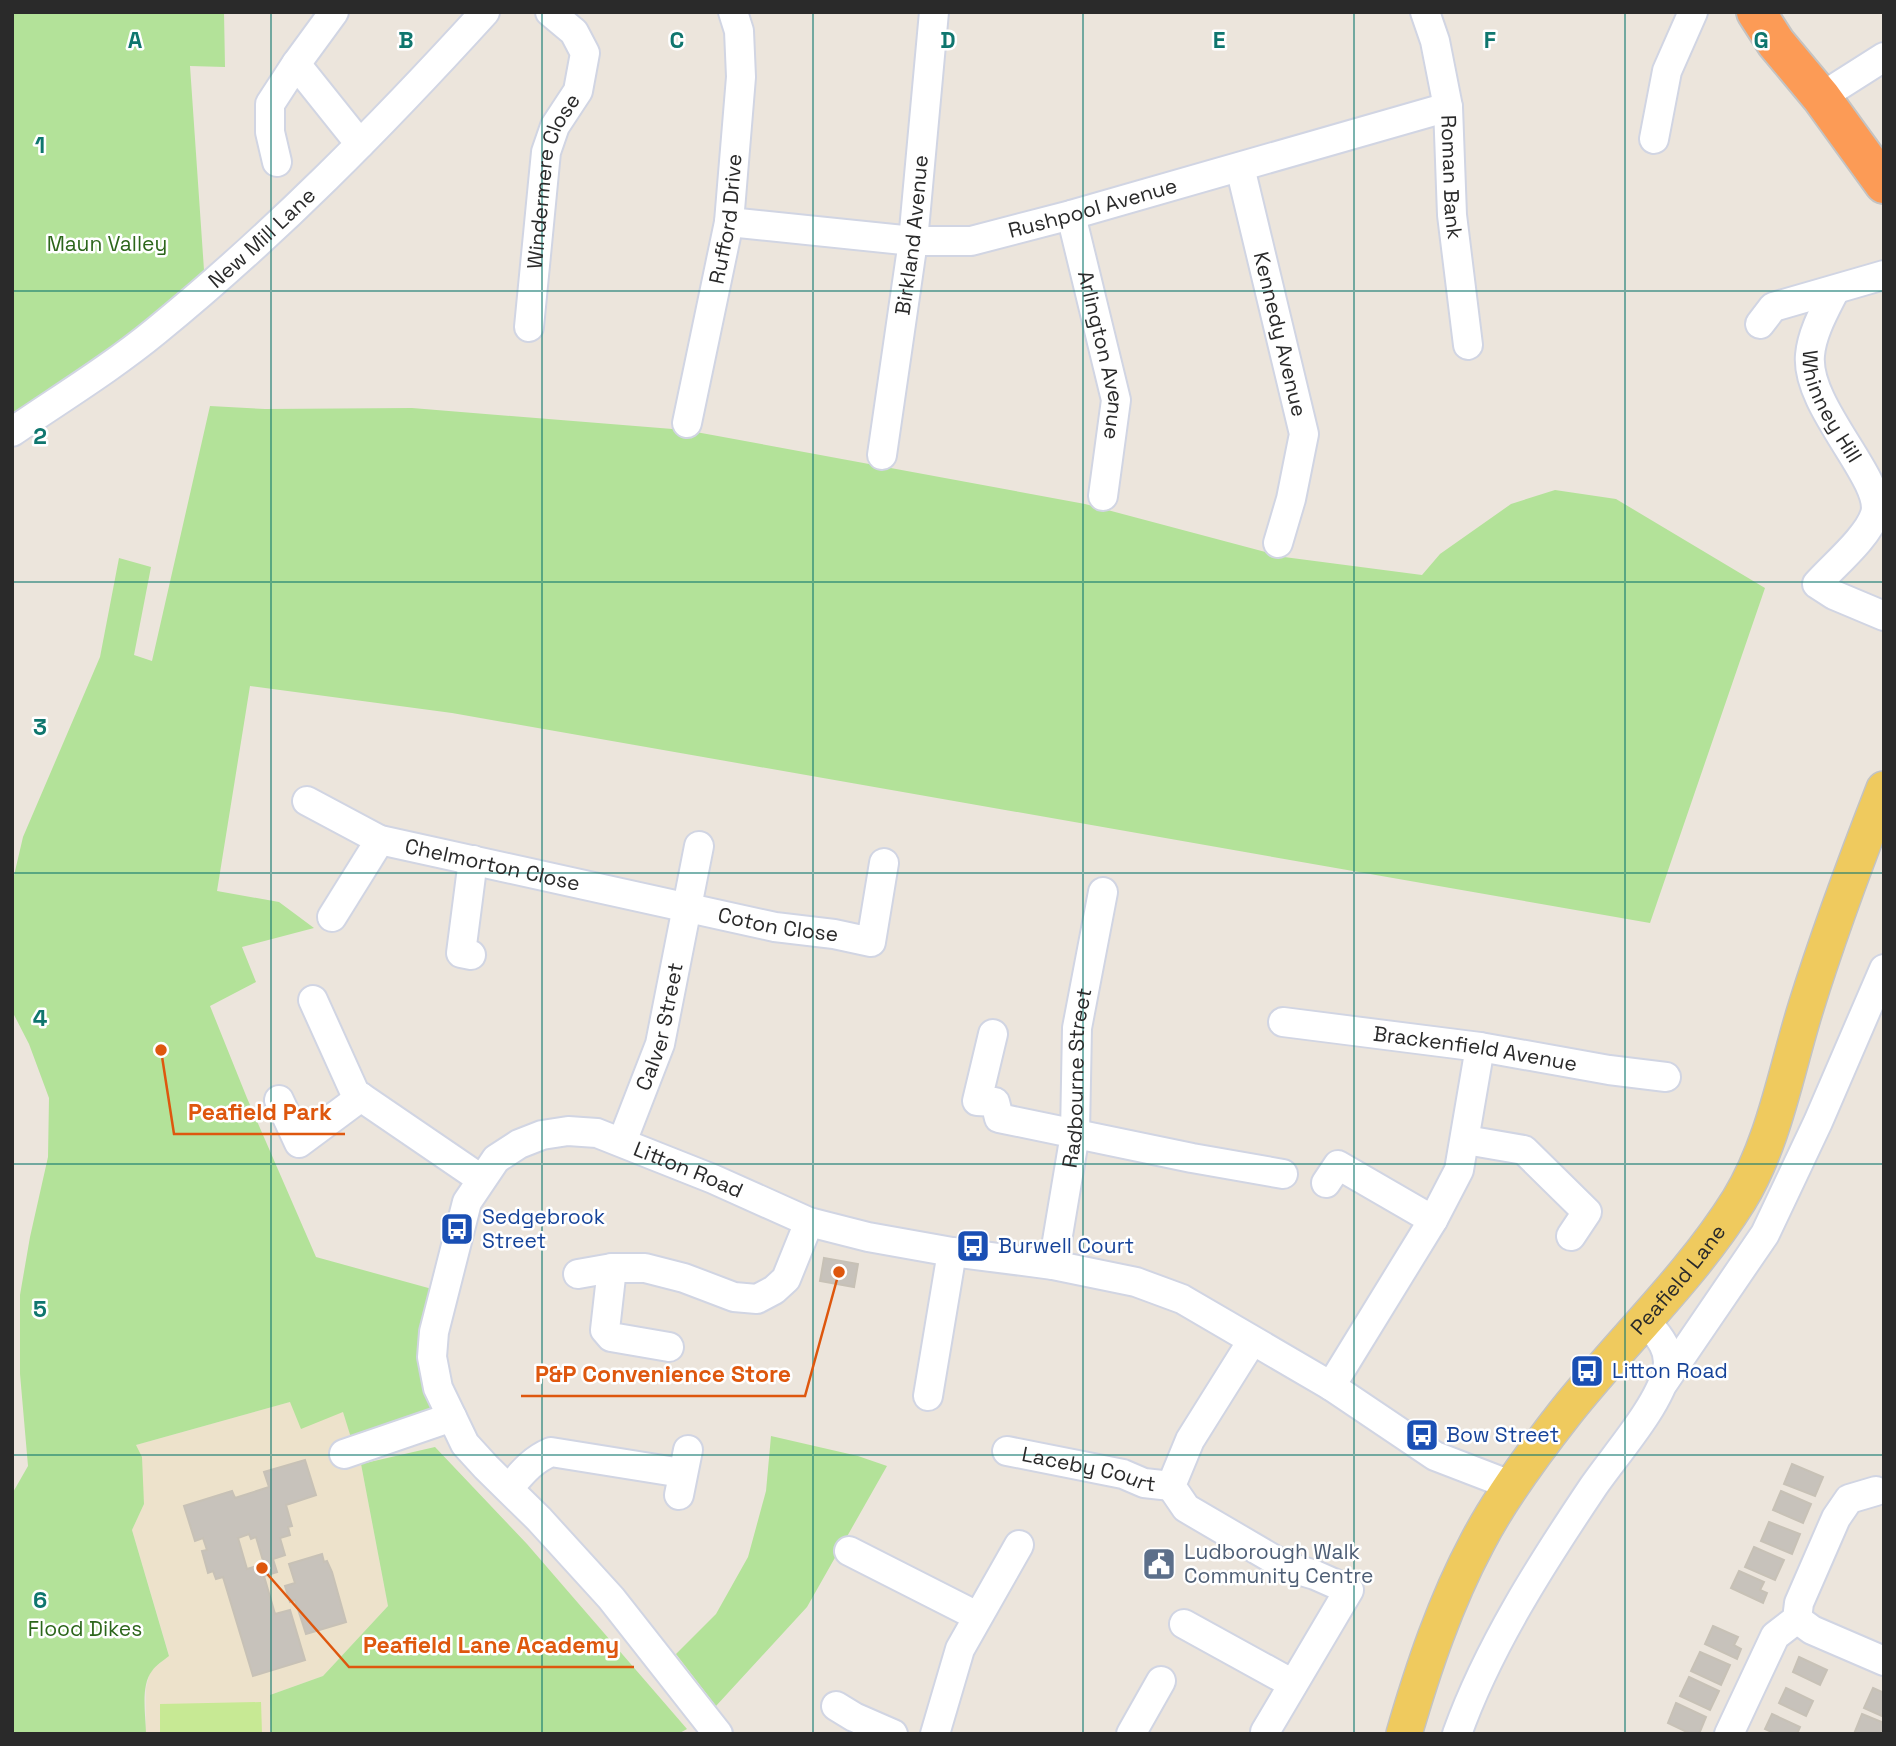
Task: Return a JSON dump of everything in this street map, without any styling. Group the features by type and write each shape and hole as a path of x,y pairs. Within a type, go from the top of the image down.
{"highway":[{"path":"1756,12 1776,43 1821,97 1884,184"}],"main road":[{"name":"Peafield Lane","path":"1404,1734 1418,1684 1443,1617 1477,1542 1564,1414 1721,1227 1741,1198 1759,1160 1842,897 1884,789"}],"street":[{"path":"277,162 270,132 270,104 334,12"},
{"name":"New Mill Lane","path":"12,432 154,333 272,231 360,144 485,12"},
{"name":"Windermere Close","path":"529,327 546,152 555,126 578,91 584,53 574,32 550,12"},
{"name":"Rufford Drive","path":"687,423 729,222 741,78 739,31 733,12"},
{"name":"Birkland Avenue","path":"882,455 913,242 934,12"},
{"name":"Roman Bank","path":"1425,12 1435,41 1448,107 1452,215 1468,345"},
{"path":"1654,139 1667,71 1693,12"},
{"path":"1821,97 1884,57"},
{"path":"296,65 360,144"},
{"name":"Rushpool Avenue","path":"729,222 913,242 971,241 1448,107"},
{"name":"Kennedy Avenue","path":"1240,167 1304,434 1292,499 1278,543"},
{"name":"Arlington Avenue","path":"1071,215 1116,400 1103,496"},
{"path":"1760,324 1773,307 1884,275"},
{"name":"Whinney Hill","path":"1835,290 1812,340 1809,357 1812,380 1832,424 1870,486 1877,503 1874,517 1866,531 1817,584 1834,595 1884,616"},
{"name":"Chelmorton Close","path":"307,801 380,840 687,906"},
{"path":"332,917 380,840"},
{"name":"Calver Street","path":"622,1142 660,1044 699,846"},
{"path":"471,955 461,953 473,860"},
{"name":"Coton Close","path":"687,906 775,927 834,934 871,942 884,863"},
{"name":"Radbourne Street","path":"1053,1265 1075,1134 1076,1028 1103,892"},
{"path":"1457,1734 1482,1673 1567,1526 1765,1234 1818,1122 1884,969"},
{"path":"313,1000 355,1093 481,1179"},
{"name":"Brackenfield Avenue","path":"1283,1022 1480,1047 1609,1070 1666,1077"},
{"path":"993,1034 977,1101 995,1102 999,1118 1283,1174"},
{"path":"1331,1386 1433,1220 1459,1170 1480,1047"},
{"path":"279,1100 299,1143 361,1097"},
{"name":"Litton Road","path":"718,1734 611,1598 465,1444 438,1388 432,1357 434,1332 467,1202 496,1159 519,1144 542,1135 568,1131 597,1133 809,1222 868,1237 952,1252 1053,1265 1136,1282 1182,1299 1331,1386 1435,1456 1513,1486"},
{"path":"1466,1139 1524,1150 1587,1212 1571,1236"},
{"path":"1326,1184 1338,1165 1433,1220"},
{"path":"578,1274 612,1268 645,1268 684,1278 734,1297 757,1299 774,1290 786,1279 809,1222"},
{"path":"928,1396 952,1252"},
{"path":"612,1268 605,1330 611,1337 669,1347"},
{"path":"1644,1319 1661,1338 1669,1360 1663,1382"},
{"path":"1252,1341 1190,1440 1171,1486 1186,1508 1252,1547 1285,1566 1315,1575 1349,1590 1265,1732"},
{"path":"344,1454 452,1417"},
{"name":"Laceby Court","path":"1007,1451 1123,1474 1143,1483 1171,1486"},
{"path":"509,1488 538,1457 551,1452 683,1472"},
{"path":"1728,1734 1775,1636 1797,1619 1799,1604 1836,1518 1849,1499 1876,1491"},
{"path":"935,1734 975,1607 1019,1545"},
{"path":"849,1550 975,1607"},
{"path":"1797,1619 1812,1630 1884,1661"},
{"path":"1184,1624 1293,1684"},
{"path":"1131,1734 1158,1701"},
{"path":"844,1719 893,1734"}],"shaded area":[{"path":"290,1402 343,1412 352,1440 356,1438 388,1606 323,1676 270,1695 271,1734 146,1734 146,1688 150,1672 169,1655 132,1530 144,1504 136,1445"}],"green space":[{"name":"Maun Valley","path":"12,12 224,12 225,67 190,66 204,270 208,284 12,427"},
{"name":"Flood Dikes","path":"210,406 265,409 412,408 685,430 1085,504 1284,557 1422,575 1440,554 1511,504 1555,490 1616,499 1765,588 1650,923 452,713 250,686 217,891 279,902 314,928 242,947 256,982 210,1006 316,1257 432,1289 423,1322 419,1352 422,1381 434,1414 352,1441 343,1412 301,1429 290,1402 136,1445 142,1457 144,1504 132,1530 169,1656 148,1677 144,1701 146,1734 12,1734 12,1494 28,1466 20,1374 20,1295 48,1157 49,1098 29,1044 12,1011 12,884 23,837 100,657 119,558 151,567 134,655 152,661"},
{"path":"771,1436 858,1456 887,1466 807,1607 716,1706 676,1654 716,1614 748,1557 766,1491"},
{"path":"435,1447 527,1544 687,1729 678,1734 271,1734 270,1695 323,1676 388,1606 361,1464"},
{"path":"261,1702 262,1734 160,1734 160,1704"}],"building":[{"path":"824,1258 858,1264 854,1287 820,1281"},
{"path":"305,1460 316,1495 286,1505 292,1526 288,1527 290,1535 280,1538 285,1555 273,1559 277,1572 264,1576 275,1614 290,1610 305,1660 253,1676 223,1577 216,1579 213,1571 208,1573 202,1551 207,1550 203,1538 195,1541 184,1506 232,1491 235,1498 269,1487 264,1472","holes":["249,1534 251,1539 256,1537 264,1564 247,1569 238,1538"]},
{"path":"1792,1464 1823,1477 1815,1496 1784,1484"},
{"path":"1781,1491 1811,1504 1803,1523 1773,1510"},
{"path":"1769,1522 1800,1534 1792,1554 1761,1541"},
{"path":"1754,1547 1784,1560 1775,1580 1745,1567"},
{"path":"322,1554 324,1562 327,1561 332,1572 346,1622 306,1634 295,1600 290,1602 285,1586 295,1583 289,1564"},
{"path":"1739,1571 1764,1582 1760,1590 1767,1593 1763,1603 1731,1588"},
{"path":"1713,1626 1738,1637 1734,1645 1741,1649 1737,1659 1705,1644"},
{"path":"1700,1652 1730,1665 1721,1685 1691,1671"},
{"path":"1799,1657 1827,1670 1820,1685 1793,1672"},
{"path":"1689,1677 1719,1691 1710,1710 1680,1696"},
{"path":"1786,1688 1813,1701 1806,1716 1779,1703"},
{"path":"1873,1688 1884,1693 1884,1717 1864,1708"},
{"path":"1676,1703 1706,1717 1699,1734 1691,1734 1668,1723"},
{"path":"1772,1714 1800,1727 1797,1734 1776,1734 1765,1729"},
{"path":"1862,1714 1884,1723 1884,1734 1854,1734"}],"place":[{"name":"Peafield Park","path":"161,1050"},
{"name":"Sedgebrook Street","path":"457,1229"},
{"name":"Burwell Court","path":"973,1246"},
{"name":"P&P Convenience Store","path":"839,1272"},
{"name":"Litton Road","path":"1587,1371"},
{"name":"Bow Street","path":"1422,1435"},
{"name":"Ludborough Walk Community Centre","path":"1159,1564"},
{"name":"Peafield Lane Academy","path":"262,1568"}]}
